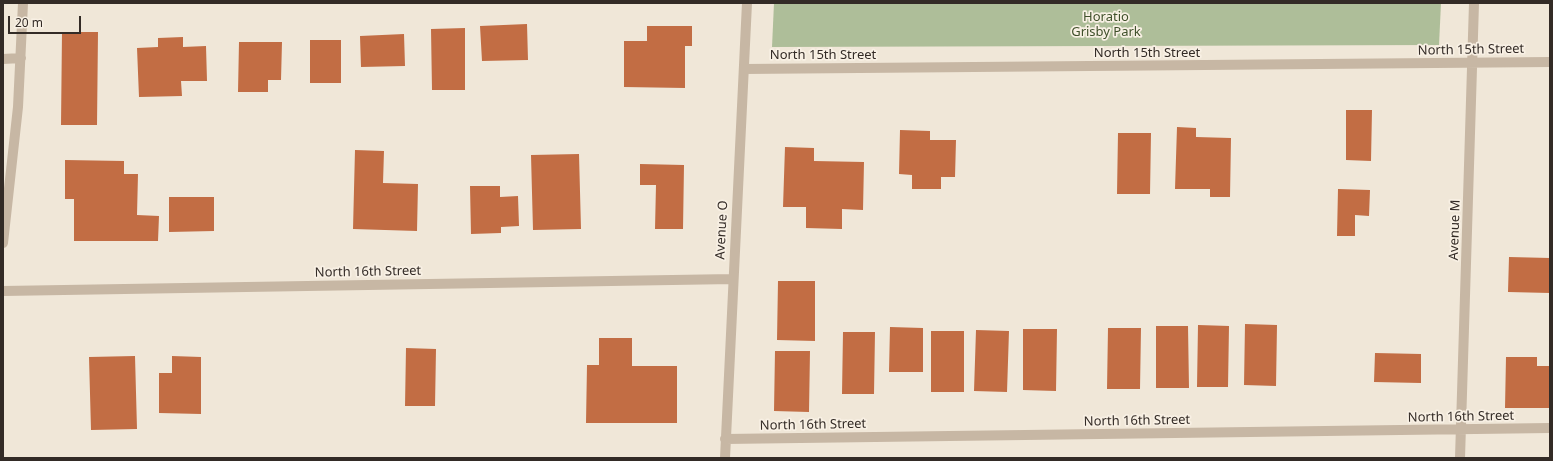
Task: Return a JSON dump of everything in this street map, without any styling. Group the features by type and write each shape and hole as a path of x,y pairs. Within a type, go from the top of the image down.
{"street":[{"path":"3,243 18,107 23,3"},
{"name":"Avenue O","path":"725,458 747,3"},
{"name":"Avenue M","path":"1460,458 1474,3"},
{"path":"3,59 21,58"},
{"name":"North 15th Street","path":"744,69 1550,62"},
{"name":"North 16th Street","path":"3,291 733,279"},
{"name":"North 16th Street","path":"725,439 1550,428"}],"green space":[{"name":"Horatio Grisby Park","path":"774,3 1441,3 1439,45 772,47"}],"building":[{"path":"527,24 528,60 482,61 480,26"},
{"path":"647,26 692,26 692,46 685,46 685,88 624,87 624,41 647,41"},
{"path":"465,28 465,90 432,90 431,29"},
{"path":"62,32 98,32 97,125 61,125"},
{"path":"404,34 405,66 361,67 360,36"},
{"path":"183,37 183,47 206,46 207,81 181,81 182,96 139,97 137,48 158,47 158,38"},
{"path":"310,40 341,40 341,83 310,83"},
{"path":"239,42 282,42 281,80 268,80 268,92 238,92"},
{"path":"1346,110 1372,110 1371,161 1346,160"},
{"path":"1177,127 1196,128 1196,137 1231,138 1230,197 1210,197 1210,189 1175,189"},
{"path":"900,130 930,131 930,140 956,140 955,177 941,177 941,189 912,189 912,175 899,174"},
{"path":"1118,133 1151,133 1150,194 1117,194"},
{"path":"785,147 814,148 814,161 864,162 863,210 842,209 842,229 806,228 806,207 783,207"},
{"path":"355,150 384,151 383,183 418,184 417,231 353,229"},
{"path":"579,154 581,229 533,230 531,155"},
{"path":"65,160 124,161 124,174 138,174 137,215 159,216 158,241 74,241 74,199 65,199"},
{"path":"640,164 684,165 683,229 655,229 656,185 640,185"},
{"path":"470,186 500,186 500,197 518,196 519,226 501,227 501,233 471,234"},
{"path":"1338,189 1370,190 1369,216 1355,215 1355,236 1337,236"},
{"path":"169,197 214,197 214,231 169,232"},
{"path":"1509,257 1550,258 1550,293 1508,292"},
{"path":"778,281 815,281 815,341 777,340"},
{"path":"1245,324 1277,325 1276,386 1244,385"},
{"path":"1198,325 1229,326 1228,387 1197,387"},
{"path":"1156,326 1188,326 1189,388 1156,388"},
{"path":"890,327 923,328 923,372 889,372"},
{"path":"1108,328 1141,328 1140,389 1107,389"},
{"path":"1023,329 1057,329 1056,391 1023,390"},
{"path":"976,330 1009,331 1007,392 974,391"},
{"path":"931,331 964,331 964,392 931,392"},
{"path":"843,332 875,332 874,394 842,394"},
{"path":"599,338 632,338 632,366 677,366 677,423 586,423 587,365 599,365"},
{"path":"406,348 436,349 435,406 405,406"},
{"path":"775,351 810,351 809,412 774,411"},
{"path":"1375,353 1421,354 1421,383 1374,382"},
{"path":"135,356 137,429 91,430 89,357"},
{"path":"172,356 201,357 201,414 159,413 159,373 172,373"},
{"path":"1506,357 1537,357 1537,366 1550,366 1550,408 1505,408"}]}
